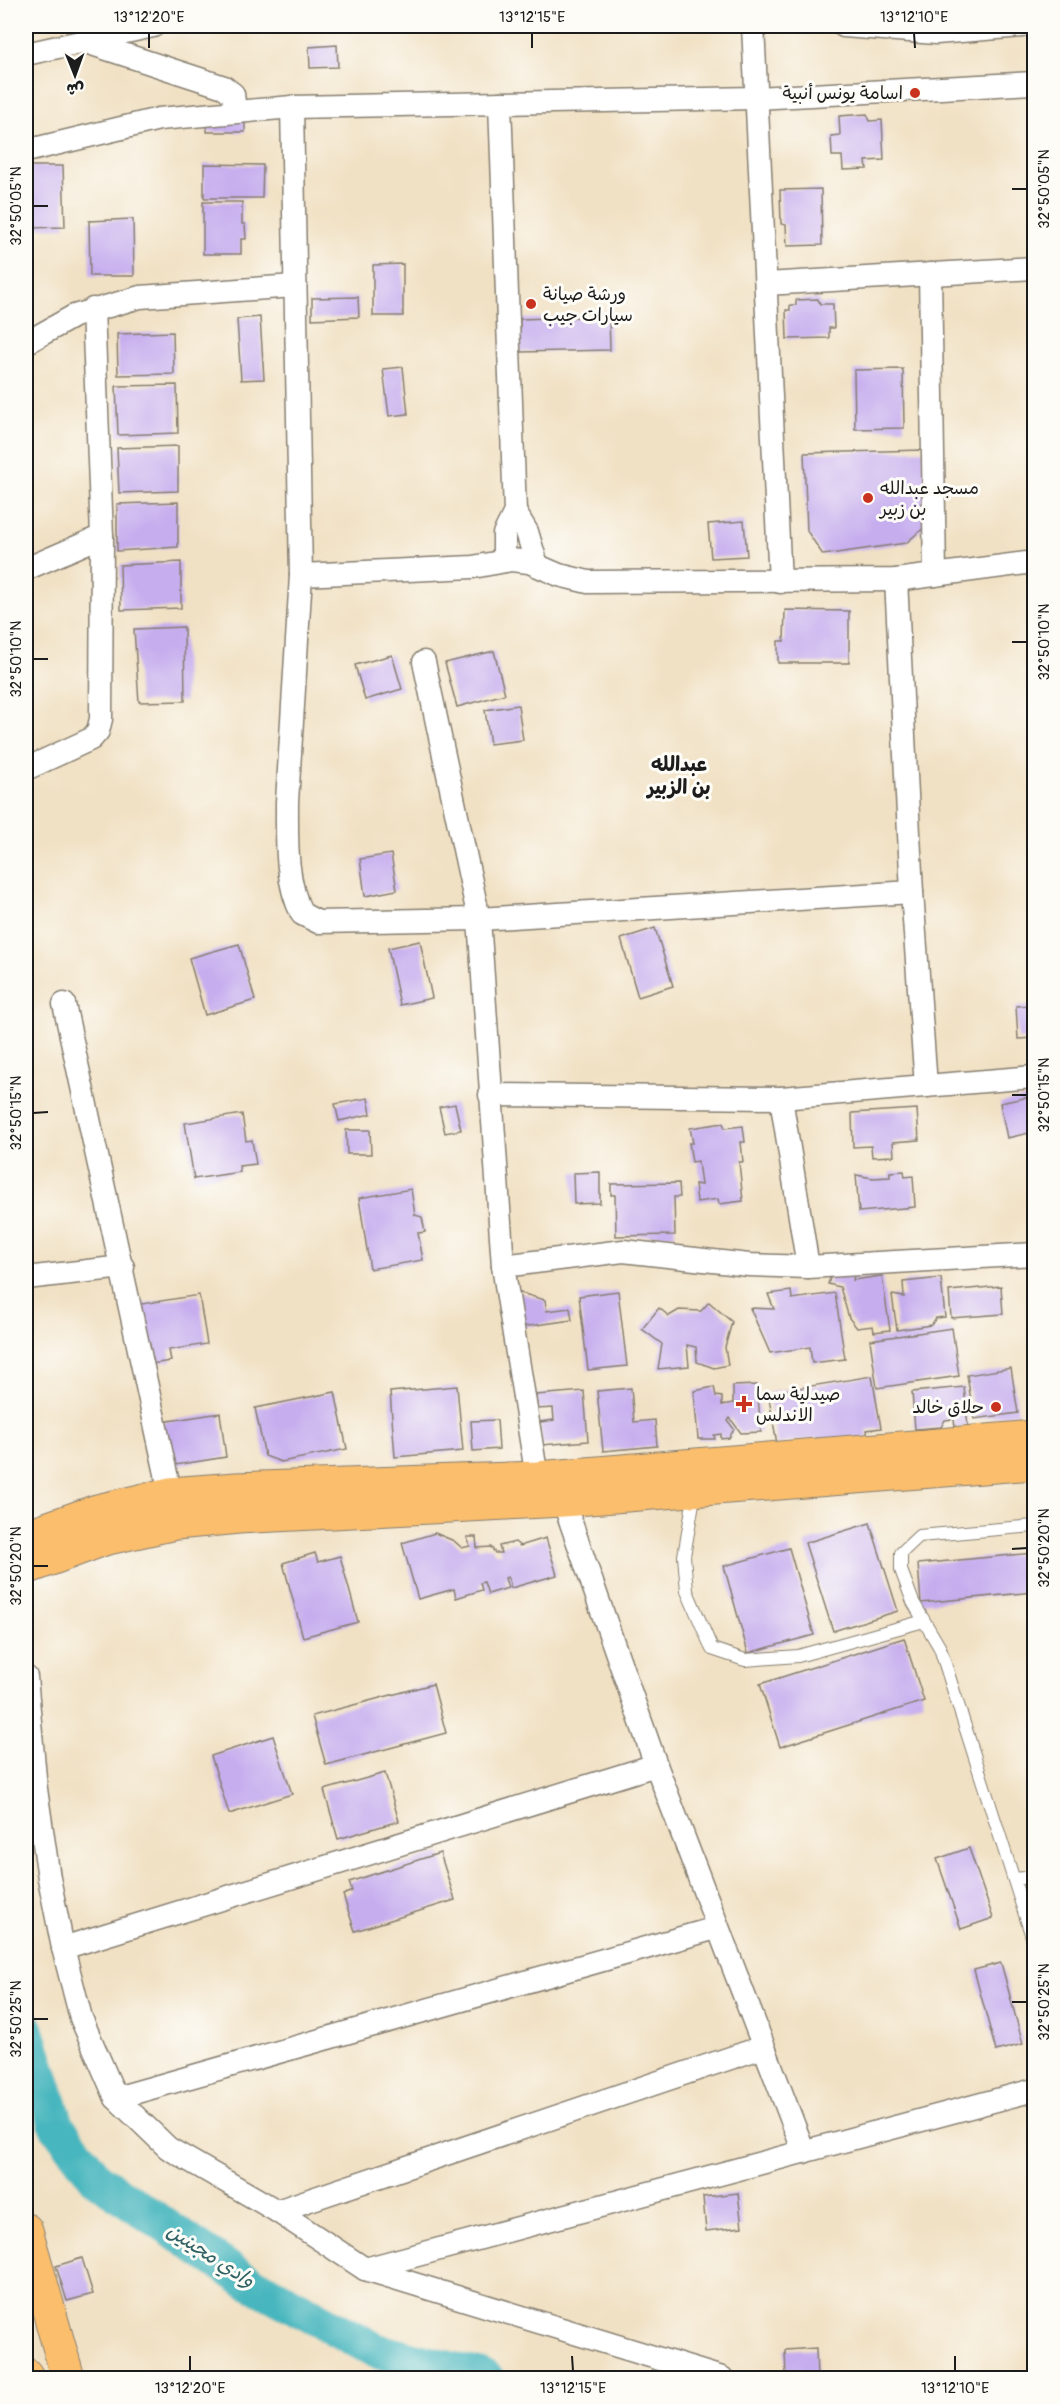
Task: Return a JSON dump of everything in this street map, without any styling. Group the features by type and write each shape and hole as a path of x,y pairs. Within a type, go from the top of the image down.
{"main road":[{"path":"26,1536 97,1510 173,1508 239,1516 563,1500 694,1478 1035,1437"},
{"path":"26,1568 104,1539 173,1508 236,1489 537,1478 694,1478 1035,1463"},
{"path":"26,2230 68,2379"}],"street":[{"path":"26,54 153,26"},
{"path":"753,26 780,582"},
{"path":"844,26 936,33 1022,26"},
{"path":"86,42 224,87 233,94 235,111"},
{"path":"26,151 122,126 235,111 292,107 756,98 1035,82"},
{"path":"500,102 515,512 504,534 504,561"},
{"path":"292,107 301,575 287,802 290,876 297,906 309,920 318,922 478,919 912,892"},
{"path":"766,284 1035,268"},
{"path":"930,274 935,575"},
{"path":"26,343 74,316 93,309 165,293 294,286"},
{"path":"26,769 91,739 98,730 101,719 102,536 93,309"},
{"path":"515,512 527,532 537,565"},
{"path":"26,569 102,536"},
{"path":"301,575 473,567 520,560 559,575 588,582 896,580 1035,562"},
{"path":"896,580 912,892 926,1086"},
{"path":"424,662 478,919 503,1266 537,1478"},
{"path":"64,1004 123,1267 173,1508"},
{"path":"490,1095 781,1098 1035,1077"},
{"path":"781,1098 807,1267"},
{"path":"503,1266 623,1251 728,1263 807,1267 1035,1254"},
{"path":"26,1278 123,1267"},
{"path":"563,1500 656,1766 716,1928 804,2152"},
{"path":"26,1677 38,1800 49,1878 63,1948 81,2018 116,2098 168,2148 277,2211 365,2269 722,2379"},
{"path":"63,1948 656,1766"},
{"path":"116,2098 716,1928"},
{"path":"277,2211 763,2047"},
{"path":"365,2269 1035,2090"}],"lane":[{"path":"694,1478 684,1556 687,1591 712,1649 745,1660 798,1656 924,1621"},
{"path":"1035,1526 919,1536 901,1553 901,1570 913,1602 939,1648 1035,1943"},
{"path":"1014,1879 1035,1877"}],"building":[{"path":"337,45 338,67 310,68 309,47"},
{"path":"867,114 870,121 882,120 884,160 866,161 867,169 843,170 842,156 832,156 831,136 840,135 839,116"},
{"path":"207,116 245,117 245,132 207,132"},
{"path":"204,164 263,165 262,198 204,198"},
{"path":"26,166 63,166 65,227 26,228"},
{"path":"821,189 822,245 787,246 786,225 781,224 780,190"},
{"path":"203,202 242,202 242,224 245,224 246,239 241,239 241,254 203,254"},
{"path":"133,219 134,276 90,276 89,221"},
{"path":"403,264 403,316 373,316 373,265"},
{"path":"358,297 359,317 312,319 312,298"},
{"path":"818,299 820,304 833,304 834,328 829,328 829,338 787,339 786,310 790,310 790,305 796,305 796,300"},
{"path":"609,316 610,350 520,352 520,319"},
{"path":"260,317 264,379 241,380 237,319"},
{"path":"173,332 174,374 118,375 117,334"},
{"path":"403,367 408,414 389,416 383,369"},
{"path":"903,369 904,428 855,429 854,370"},
{"path":"177,385 178,433 118,435 116,386"},
{"path":"178,446 178,491 119,493 117,448"},
{"path":"924,450 927,525 906,543 823,555 807,531 804,453"},
{"path":"178,502 178,547 117,551 117,504"},
{"path":"744,521 747,556 711,558 708,524"},
{"path":"181,562 181,608 121,610 120,565"},
{"path":"785,610 849,611 849,663 778,663 778,641 784,641"},
{"path":"184,627 185,701 139,702 134,629"},
{"path":"494,651 505,694 457,707 445,663"},
{"path":"392,655 402,689 365,700 355,665"},
{"path":"518,705 523,740 490,744 485,710"},
{"path":"391,854 397,890 365,896 360,859"},
{"path":"655,928 673,986 638,997 621,939"},
{"path":"420,941 432,998 400,1005 388,948"},
{"path":"239,944 255,1000 205,1015 189,958"},
{"path":"1034,1005 1034,1038 1018,1039 1016,1006"},
{"path":"1034,1096 1034,1132 1007,1138 1000,1103"},
{"path":"368,1098 371,1114 339,1121 335,1104"},
{"path":"455,1104 461,1130 445,1133 439,1107"},
{"path":"917,1109 919,1140 893,1142 894,1156 872,1157 871,1146 853,1147 852,1113"},
{"path":"242,1114 246,1141 252,1140 256,1164 239,1166 240,1172 194,1179 185,1123"},
{"path":"723,1123 725,1128 743,1126 745,1142 741,1142 743,1162 739,1162 743,1201 719,1204 718,1199 697,1202 695,1184 701,1185 698,1161 692,1162 689,1143 693,1143 690,1128"},
{"path":"346,1130 370,1130 371,1154 347,1154"},
{"path":"904,1171 905,1177 913,1176 915,1207 859,1212 856,1175 873,1178 890,1177 890,1172"},
{"path":"600,1172 600,1203 574,1204 573,1173"},
{"path":"679,1183 680,1197 674,1197 675,1235 616,1236 615,1195 611,1195 611,1184"},
{"path":"411,1189 415,1215 422,1217 425,1232 418,1233 423,1260 370,1269 359,1198"},
{"path":"855,1272 853,1280 882,1276 890,1330 874,1332 873,1326 857,1328 849,1318 840,1287 828,1284 831,1275"},
{"path":"941,1278 945,1317 936,1318 931,1325 897,1330 892,1295 904,1297 903,1282"},
{"path":"1001,1286 1003,1314 951,1318 949,1291"},
{"path":"618,1291 627,1366 588,1370 579,1296"},
{"path":"791,1291 792,1299 835,1293 845,1359 812,1363 810,1347 770,1353 750,1308 774,1309 768,1294"},
{"path":"517,1292 545,1300 547,1311 570,1308 572,1320 522,1327"},
{"path":"199,1295 207,1344 169,1350 171,1361 151,1364 141,1304"},
{"path":"709,1302 732,1322 725,1347 728,1365 714,1368 697,1362 696,1347 687,1345 689,1366 658,1369 662,1344 642,1329 659,1308 669,1316 679,1310 701,1311"},
{"path":"952,1328 959,1376 877,1388 870,1340"},
{"path":"1011,1368 1018,1413 974,1419 967,1375"},
{"path":"872,1376 881,1428 867,1430 868,1438 819,1446 818,1438 777,1444 768,1393"},
{"path":"757,1385 761,1432 741,1433 730,1418 728,1421 734,1429 729,1438 721,1439 721,1434 714,1435 715,1439 698,1439 694,1391 714,1387 716,1396 722,1397 722,1405 733,1403 733,1386"},
{"path":"457,1386 463,1451 395,1457 390,1392"},
{"path":"964,1387 968,1427 955,1428 954,1419 945,1420 941,1427 915,1429 912,1392"},
{"path":"631,1388 634,1422 655,1420 657,1446 603,1451 597,1391"},
{"path":"584,1391 588,1441 542,1445 540,1422 554,1420 553,1408 537,1409 536,1395"},
{"path":"335,1392 347,1449 281,1462 265,1456 255,1408"},
{"path":"220,1413 226,1457 169,1466 162,1422"},
{"path":"497,1420 499,1449 473,1451 471,1421"},
{"path":"870,1523 898,1611 833,1631 805,1543"},
{"path":"435,1533 454,1541 462,1548 470,1546 467,1537 476,1537 477,1548 491,1547 495,1553 501,1553 499,1546 515,1542 520,1546 546,1538 557,1575 511,1588 508,1577 505,1578 508,1588 488,1594 484,1582 480,1583 482,1590 456,1598 454,1589 418,1599 402,1543"},
{"path":"789,1548 814,1635 748,1653 724,1566"},
{"path":"315,1553 318,1562 340,1556 358,1622 303,1637 283,1563"},
{"path":"1034,1553 1034,1592 921,1603 918,1564"},
{"path":"904,1638 924,1701 780,1747 760,1684"},
{"path":"433,1684 446,1733 326,1765 312,1716"},
{"path":"273,1736 292,1794 229,1814 211,1756"},
{"path":"385,1773 399,1821 338,1839 324,1790"},
{"path":"969,1848 993,1918 961,1929 937,1859"},
{"path":"440,1853 455,1900 355,1931 343,1895 352,1891 349,1882"},
{"path":"1001,1963 1023,2044 996,2051 974,1970"},
{"path":"738,2193 742,2227 706,2231 703,2197"},
{"path":"82,2258 93,2294 67,2301 56,2266"},
{"path":"816,2348 817,2378 786,2378 785,2350"}],"waterway":[{"name":"وادي مجينين","path":"26,2029 57,2126 97,2179 239,2276 377,2351 486,2378"}],"place":[{"name":"اسامة يونس أنبية","path":"915,93"},
{"name":"ورشة صيانة سيارات جيب","path":"531,304"},
{"name":"مسجد عبدالله بن زبير","path":"868,498"},
{"name":"صيدلية سما الاندلس","path":"744,1404"},
{"name":"حلاق خالد","path":"996,1407"}],"district":[{"name":"عبدالله بن الزبير","path":"679,776"}]}
